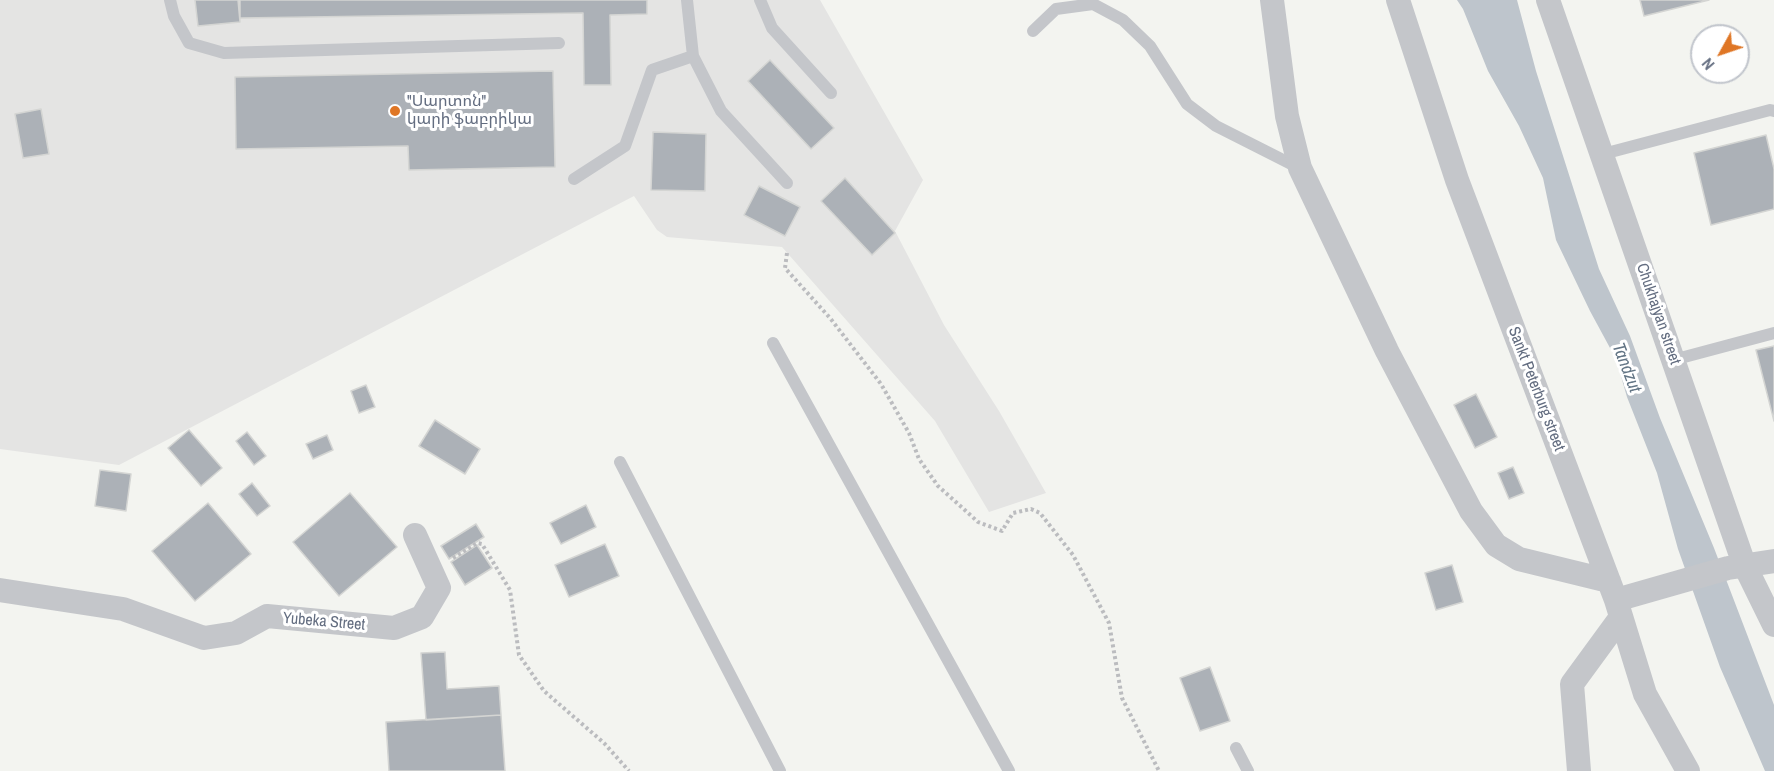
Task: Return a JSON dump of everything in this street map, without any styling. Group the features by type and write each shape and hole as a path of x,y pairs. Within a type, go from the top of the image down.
{"street":[{"path":"1272,0 1287,116 1300,168 1387,351 1471,511 1496,545 1519,559 1615,599 1736,566 1774,561"},
{"name":"Sankt Peterburg street","path":"1398,0 1457,180 1615,599 1645,694 1688,771"},
{"name":"Chukhajyan street","path":"1548,0 1673,360 1736,566 1774,625"},
{"name":"Yubeka Street","path":"0,590 123,609 204,638 236,633 267,616 394,628 422,617 439,588 415,535"},
{"path":"1579,771 1572,684 1615,599"}],"lane":[{"path":"170,0 174,16 189,43 224,53 559,43"},
{"path":"687,0 693,56 721,111 787,183"},
{"path":"760,0 772,28 831,93"},
{"path":"1033,31 1056,9 1093,4 1123,20 1150,46 1186,104 1216,126 1300,168"},
{"path":"574,179 625,146 652,70 693,56"},
{"path":"1603,154 1770,110 1774,111"},
{"path":"1673,360 1774,333"},
{"path":"773,343 1010,771"},
{"path":"620,462 780,771"},
{"path":"1236,748 1248,771"}],"path":[{"path":"787,253 785,268 830,318 881,384 909,433 919,459 938,486 978,522 1002,531 1012,513 1031,509 1040,513 1073,555 1108,623 1122,698 1159,771"},
{"path":"433,577 445,563 477,543 482,543 510,590 519,655 543,691 604,743 629,771"}],"shaded area":[{"path":"0,0 820,0 923,180 895,231 944,325 999,411 1046,493 989,512 935,421 782,247 667,237 657,230 634,196 119,465 0,449"}],"water":[{"name":"Tandzut","path":"1457,0 1517,0 1536,71 1599,269 1630,336 1660,418 1714,548 1774,705 1774,771 1765,771 1720,667 1678,549 1657,473 1627,397 1616,359 1556,240 1543,178 1519,126 1488,71 1463,9"}],"building":[{"path":"195,0 238,0 240,22 198,26"},
{"path":"240,0 647,0 647,14 610,15 611,85 584,85 583,13 240,18"},
{"path":"1640,0 1709,0 1644,16"},
{"path":"770,60 834,128 811,149 748,81"},
{"name":"\"Սարտոն\" կարի ֆաբրիկա","path":"553,71 555,167 409,170 408,146 236,149 235,77"},
{"path":"41,109 49,154 23,158 15,114"},
{"path":"653,132 706,134 705,191 651,190"},
{"path":"1766,135 1774,169 1774,209 1711,225 1694,153"},
{"path":"845,178 895,233 872,255 821,201"},
{"path":"759,186 800,207 785,236 744,215"},
{"path":"1774,346 1774,421 1756,350"},
{"path":"366,385 375,407 359,413 351,391"},
{"path":"1476,394 1497,437 1475,448 1454,405"},
{"path":"435,420 480,449 465,474 419,446"},
{"path":"189,430 222,468 201,486 168,448"},
{"path":"247,432 266,456 254,465 236,441"},
{"path":"327,435 333,450 313,459 306,444"},
{"path":"1513,467 1524,493 1509,499 1498,473"},
{"path":"100,470 131,474 126,511 95,506"},
{"path":"252,483 270,506 257,516 239,494"},
{"path":"350,493 397,547 339,596 293,542"},
{"path":"208,503 251,554 195,601 152,551"},
{"path":"586,505 596,527 561,544 550,523"},
{"path":"476,524 484,537 449,559 441,546"},
{"path":"605,544 619,576 569,597 555,565"},
{"path":"477,545 492,568 465,585 451,562"},
{"path":"1452,565 1463,602 1436,610 1425,573"},
{"path":"445,652 447,689 499,686 501,715 426,720 421,653"},
{"path":"1210,667 1230,721 1200,731 1180,678"},
{"path":"501,715 505,771 389,771 386,722"}],"place":[{"name":"\"Սարտոն\" կարի ֆաբրիկա","path":"395,111"}]}
